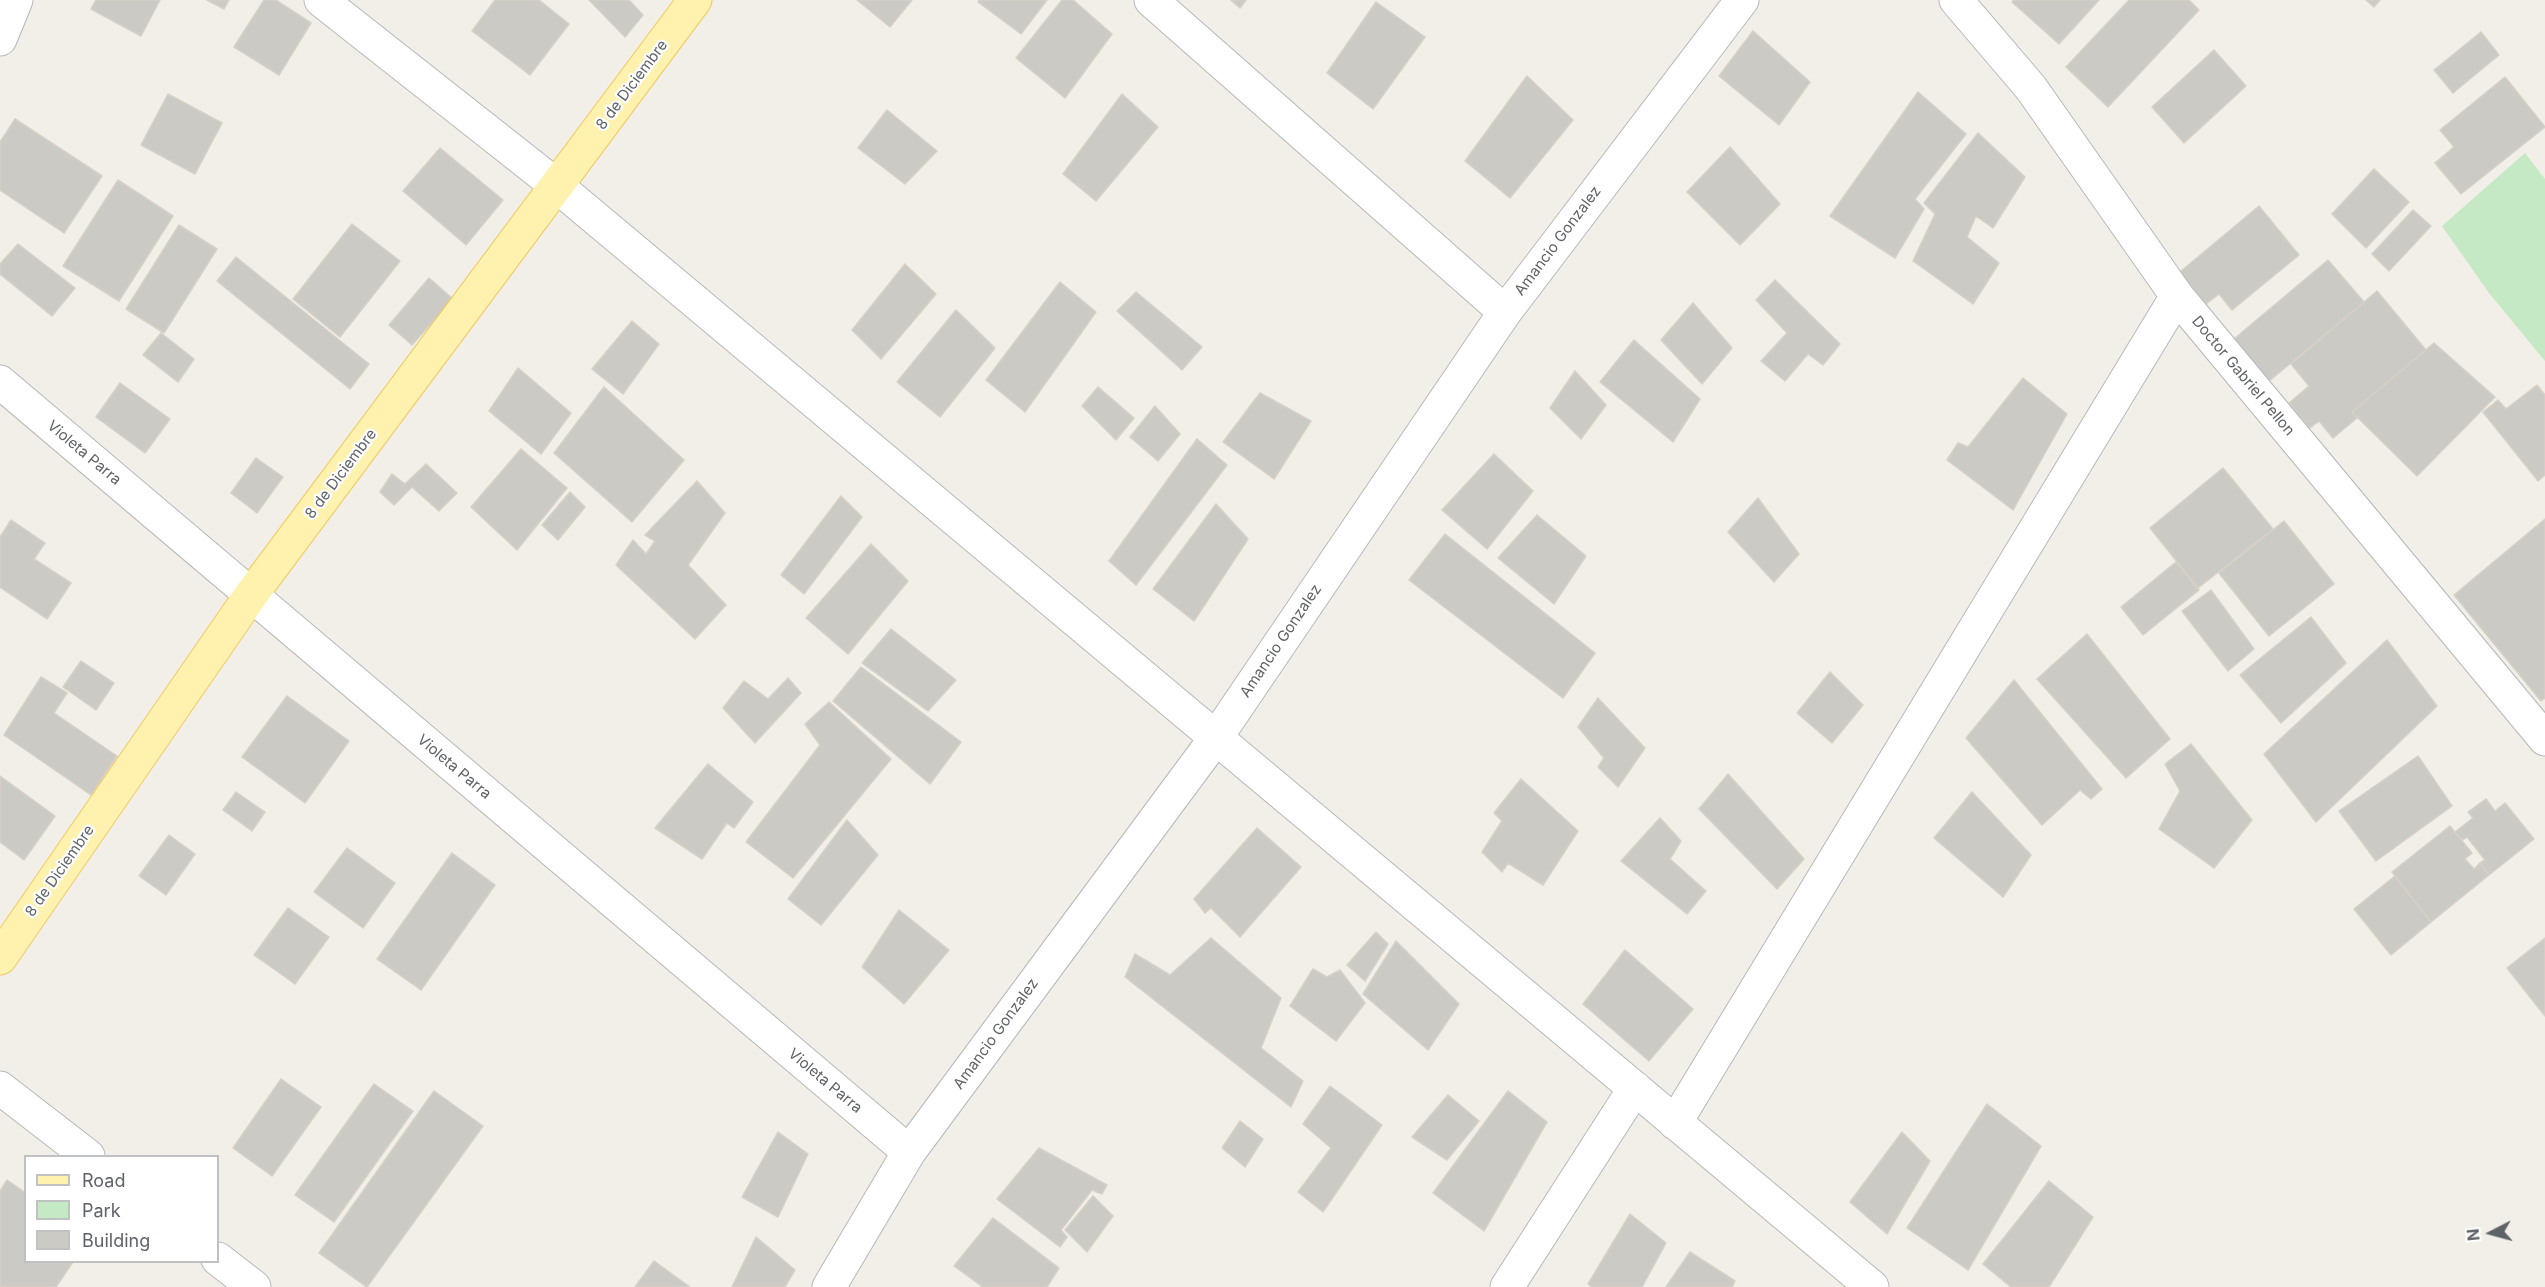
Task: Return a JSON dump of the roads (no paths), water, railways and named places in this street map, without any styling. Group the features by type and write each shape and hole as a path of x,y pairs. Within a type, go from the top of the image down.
{"main road":[{"name":"8 de Diciembre","path":"0,958 251,595 695,0"}],"street":[{"path":"0,39 16,0"},
{"path":"321,0 557,186 1872,1287"},
{"path":"1151,0 1505,312"},
{"name":"Amancio Gonzalez","path":"829,1287 909,1152 1215,738 1505,312 1742,0"},
{"name":"Doctor Gabriel Pellon","path":"1956,0 2031,88 2177,296 2545,739"},
{"path":"1676,1123 2177,296"},
{"name":"Violeta Parra","path":"0,382 909,1152"},
{"path":"0,1088 87,1155"},
{"path":"1507,1287 1635,1088"},
{"path":"219,1260 254,1287"}]}
